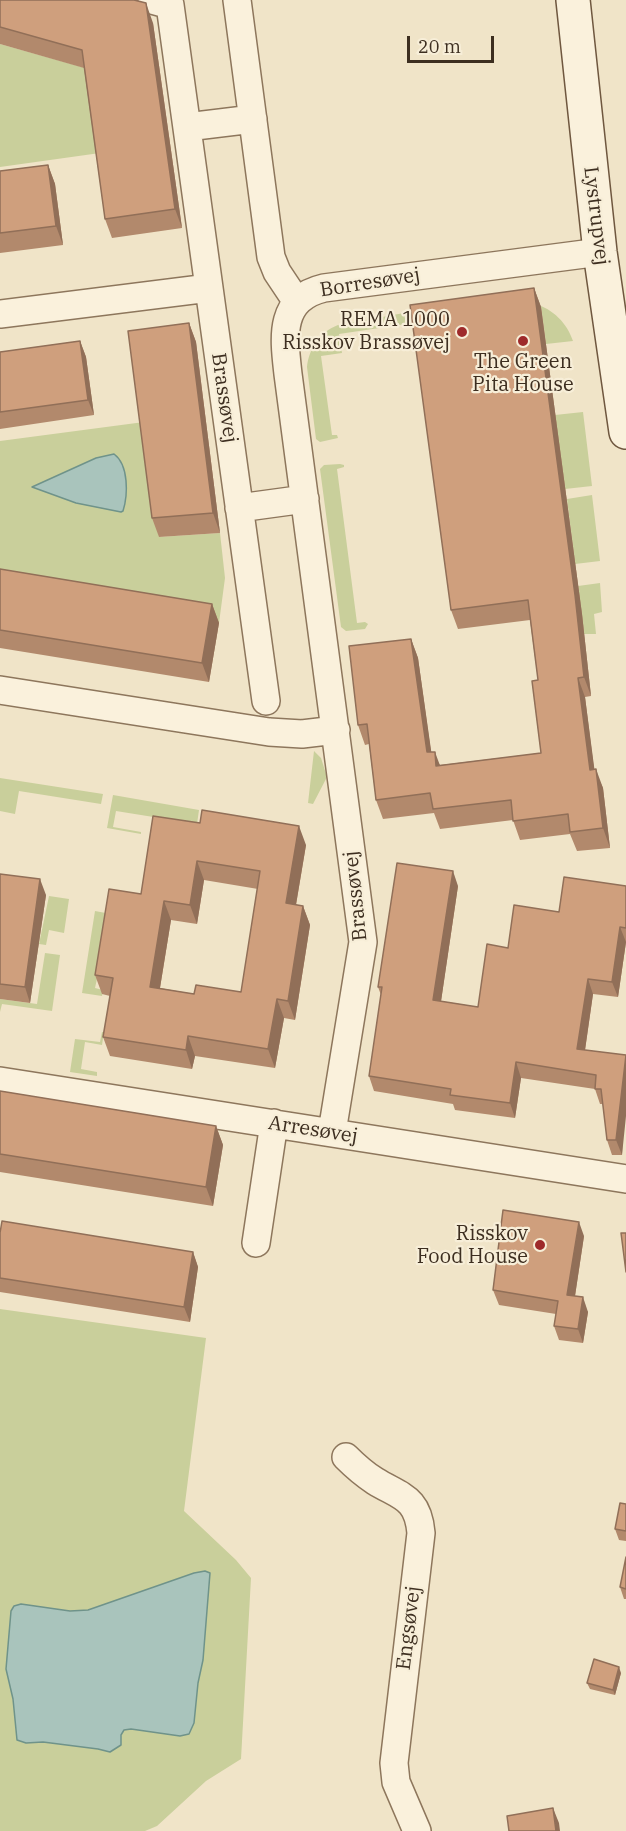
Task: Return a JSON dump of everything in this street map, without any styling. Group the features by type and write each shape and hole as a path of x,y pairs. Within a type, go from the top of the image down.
{"street":[{"path":"0,314 209,288 170,5 152,0"},
{"name":"Borresøvej","path":"237,0 271,257 277,272 297,302 316,290 333,286 600,252"},
{"name":"Lystrupvej","path":"573,0 600,252 626,432"},
{"path":"187,127 253,119"},
{"name":"Brassøvej","path":"209,288 266,701"},
{"name":"Brassøvej","path":"297,302 287,321 285,344 363,942 332,1132"},
{"path":"239,508 305,500"},
{"path":"0,690 269,732 302,734 336,730"},
{"name":"Arresøvej","path":"0,1081 626,1179"},
{"path":"256,1243 274,1123"},
{"name":"Engsøvej","path":"346,1457 366,1475 405,1497 417,1512 420,1522 421,1533 394,1763 396,1782 417,1831"}],"green space":[{"path":"0,44 89,69 100,153 0,167"},
{"path":"535,304 548,309 558,318 567,328 573,341 546,344 541,307"},
{"path":"404,313 406,324 339,334 342,353 321,356 332,435 337,435 338,438 320,442 316,439 307,367 310,353 316,342 338,325"},
{"path":"583,412 592,486 565,489 555,415"},
{"path":"144,422 159,537 220,533 225,578 219,623 0,587 0,441"},
{"path":"324,465 344,465 337,469 357,623 368,624 365,629 346,631 341,627 320,469"},
{"path":"592,495 600,561 575,564 567,499"},
{"path":"600,583 602,612 594,614 596,634 584,634 578,586"},
{"path":"314,751 321,758 327,777 313,804 308,803"},
{"path":"0,778 103,794 101,804 19,791 15,814 0,811"},
{"path":"113,795 199,810 197,824 116,811 113,827 141,832 141,834 107,828"},
{"path":"49,896 69,899 64,933 49,930 46,945 39,944"},
{"path":"95,911 111,914 95,988 103,990 102,996 82,993"},
{"path":"45,953 60,955 52,1011 2,1004 0,1012 0,999 37,1004"},
{"path":"102,1032 104,1032 102,1045 85,1042 81,1069 97,1072 97,1076 70,1072 75,1039 100,1042"},
{"path":"0,1309 206,1338 184,1511 236,1560 251,1578 241,1759 206,1781 157,1826 145,1831 0,1831"}],"water":[{"path":"114,454 122,465 126,481 125,504 121,512 76,503 32,487 96,458"},
{"path":"205,1571 210,1573 203,1660 194,1723 189,1734 180,1736 124,1730 121,1735 121,1745 110,1752 43,1742 26,1743 17,1740 13,1699 6,1669 11,1611 14,1606 21,1604 70,1611 88,1610"}],"building":[{"path":"0,0 134,0 146,3 175,209 105,219 82,50 0,27"},
{"path":"48,165 56,226 0,233 0,171"},
{"path":"534,288 575,595 584,677 578,678 590,770 596,769 603,828 570,832 568,814 513,821 511,800 433,809 430,793 376,800 367,724 358,725 349,646 411,639 427,752 435,752 436,766 541,753 532,681 538,680 528,600 451,610 410,305"},
{"path":"189,323 213,513 152,518 128,331"},
{"path":"80,341 88,400 0,412 0,352"},
{"path":"0,569 212,604 202,663 0,630"},
{"path":"202,810 299,826 286,903 303,906 288,1001 277,999 268,1049 188,1036 186,1050 103,1037 113,978 95,975 109,889 141,894 153,816 200,823","holes":["197,861 260,871 241,992 196,985 194,994 150,987 164,901 190,905"]},
{"path":"397,863 453,871 433,1000 478,1007 487,944 508,948 514,905 559,912 564,877 626,886 626,928 620,927 612,982 588,979 577,1049 626,1055 616,1140 607,1140 601,1089 595,1089 596,1075 516,1062 510,1103 450,1095 451,1089 369,1076 382,987 378,987"},
{"path":"0,874 40,879 25,987 0,984"},
{"path":"0,1091 216,1126 206,1187 0,1154"},
{"path":"503,1210 579,1222 567,1295 583,1297 578,1329 554,1326 558,1301 493,1290"},
{"path":"2,1221 193,1252 184,1307 0,1278"},
{"path":"621,1233 626,1233 626,1272"},
{"path":"620,1503 626,1504 626,1531 615,1529"},
{"path":"626,1557 626,1589 620,1587"},
{"path":"594,1659 619,1667 613,1690 587,1683"},
{"path":"553,1808 556,1831 509,1831 507,1816"}],"place":[{"name":"REMA 1000 Risskov Brassøvej","path":"462,332"},
{"name":"The Green Pita House","path":"523,341"},
{"name":"Risskov Food House","path":"540,1245"}]}
